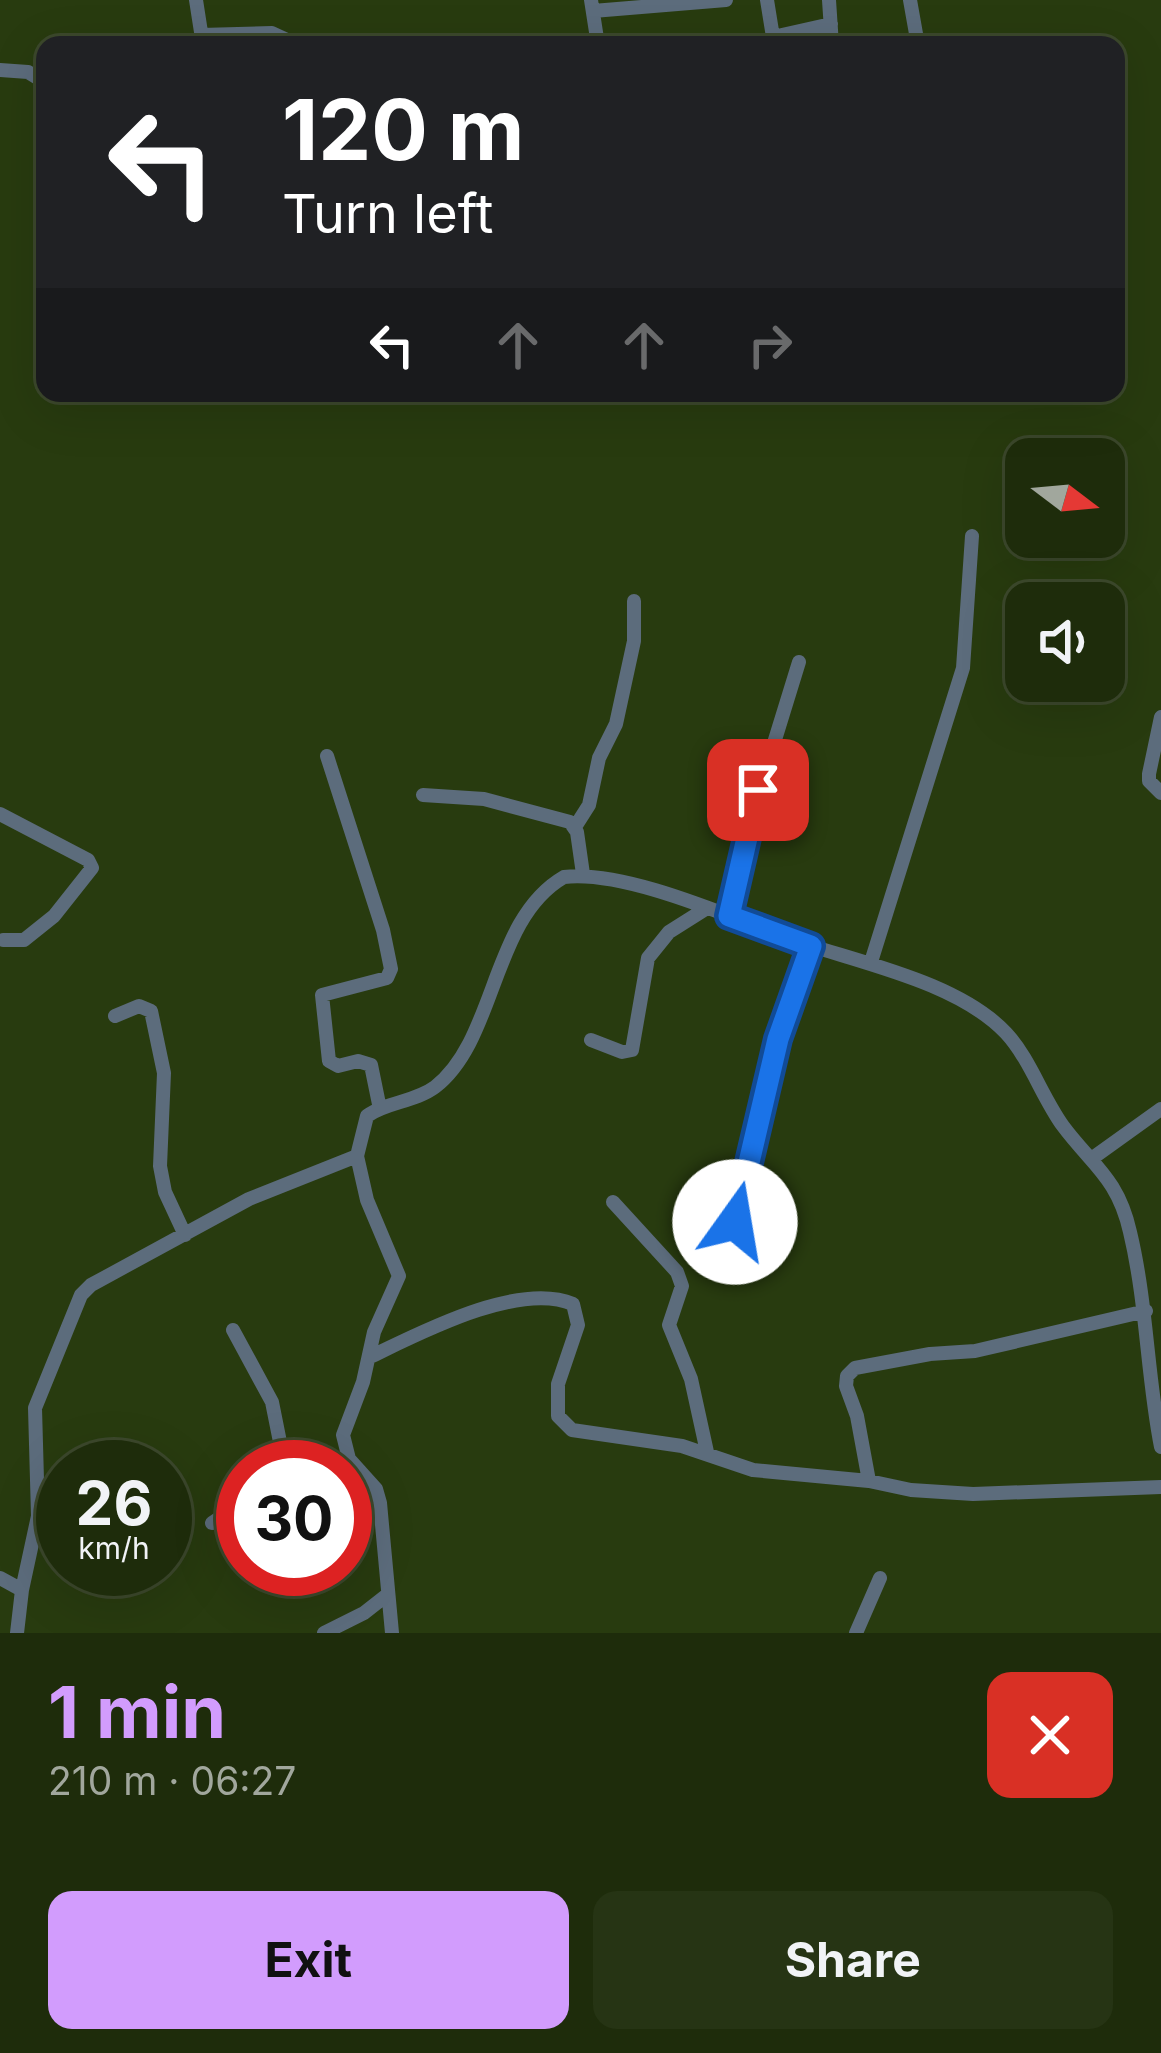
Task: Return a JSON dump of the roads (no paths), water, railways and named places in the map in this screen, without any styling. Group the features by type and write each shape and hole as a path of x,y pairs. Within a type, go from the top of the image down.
{"street":[{"path":"196,0 201,36"},
{"path":"597,36 592,6 726,0"},
{"path":"767,0 773,36"},
{"path":"829,0 832,36"},
{"path":"910,0 916,36"},
{"path":"777,36 831,24"},
{"path":"242,36 278,36"},
{"path":"0,70 36,77"},
{"path":"871,962 962,668 972,536"},
{"path":"575,827 589,805 599,758 616,724 634,641 634,601"},
{"path":"729,916 745,837 799,662"},
{"path":"1161,717 1149,782 1161,793"},
{"path":"327,756 391,969 386,978 322,995 329,1061 338,1066 358,1061 370,1065 380,1109"},
{"path":"423,795 484,799 565,819 575,827 583,874"},
{"path":"0,814 88,860 92,868 54,916 24,940 3,940"},
{"path":"344,1440 374,1332 399,1276 367,1200 357,1156 363,1123 372,1111 435,1087 469,1039 526,913 554,882 583,874 707,908 871,962 973,1008 1004,1031 1065,1129 1094,1157 1114,1187 1130,1227 1151,1320 1149,1384 1161,1448"},
{"path":"591,1040 622,1052 634,1047 648,958 669,932 707,908"},
{"path":"728,1275 728,1249 775,1052 811,946"},
{"path":"115,1016 139,1006 151,1011 164,1073 160,1166 165,1192 184,1234"},
{"path":"1094,1157 1161,1109"},
{"path":"17,1633 38,1516 35,1408 74,1308 91,1286 249,1199 357,1156"},
{"path":"614,1202 677,1272 682,1286 669,1324 691,1379 707,1452"},
{"path":"370,1357 418,1332 481,1310 555,1297 573,1304 578,1325 558,1384 558,1416 572,1430 707,1452 753,1471 869,1481 911,1490 973,1494 1161,1487"},
{"path":"869,1481 857,1416 846,1386 855,1368 1151,1320"},
{"path":"233,1330 272,1402 280,1440"},
{"path":"372,1486 380,1503 392,1633"},
{"path":"212,1523 216,1520"},
{"path":"0,1578 22,1590"},
{"path":"856,1633 880,1578"},
{"path":"324,1633 387,1595"}]}
